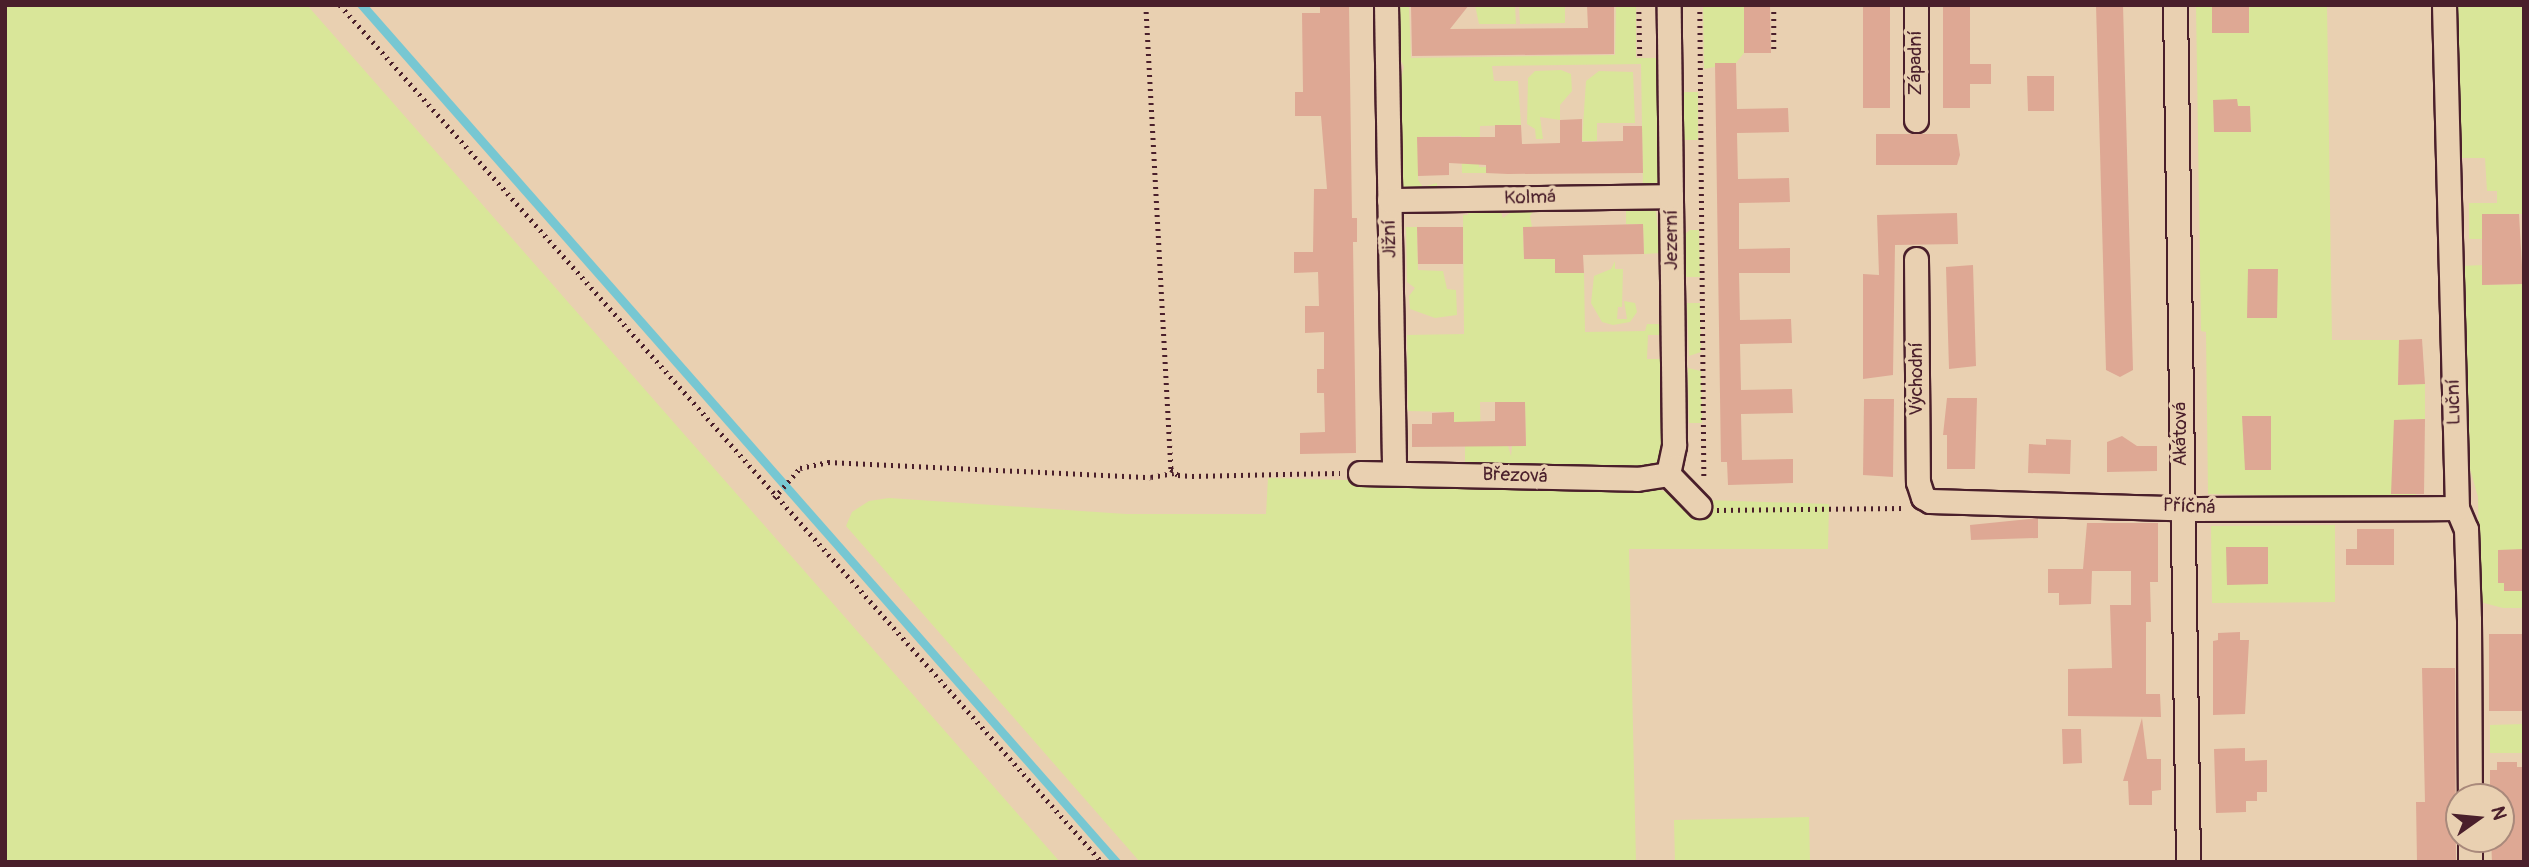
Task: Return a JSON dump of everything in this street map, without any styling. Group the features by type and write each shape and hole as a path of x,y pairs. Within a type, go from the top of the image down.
{"street":[{"name":"Jižní","path":"1386,5 1394,473"},
{"name":"Jezerní","path":"1668,474 1674,445 1670,5"},
{"name":"Západní","path":"1916,5 1916,120"},
{"name":"Akátová","path":"2175,5 2188,862"},
{"name":"Luční","path":"2444,5 2457,508 2466,529 2470,783"},
{"name":"Kolmá","path":"1389,200 1671,197"},
{"name":"Východní","path":"1916,259 1918,482 1923,497"},
{"name":"Březová","path":"1360,473 1637,479 1668,474"},
{"path":"1668,474 1699,506"},
{"name":"Příčná","path":"1923,497 1937,501 2182,507 2457,508"}],"path":[{"path":"340,5 774,498 1102,862"},
{"path":"1146,5 1168,440 1174,473"},
{"path":"1639,5 1640,58"},
{"path":"1699,479 1706,479 1700,5"},
{"path":"1773,5 1774,50"},
{"path":"774,498 808,464 828,462 1151,477 1174,473 1360,473"},
{"path":"1699,506 1704,511 1907,508 1923,497"}],"green space":[{"path":"5,5 307,5 1060,862 5,862"},
{"path":"1475,5 1515,5 1516,24 1479,24"},
{"path":"1519,5 1577,5 1565,6 1565,23 1520,24"},
{"path":"1616,5 1636,5 1636,58 1658,58 1660,178 1655,185 1643,189 1641,64 1492,66 1494,81 1518,81 1521,125 1480,126 1479,167 1486,167 1486,173 1462,173 1461,136 1418,137 1418,180 1423,187 1437,183 1437,192 1404,188 1399,181 1395,101 1404,67 1398,55 1398,7 1409,6 1411,58 1615,55"},
{"path":"1703,5 1744,5 1744,53 1736,63 1704,69"},
{"path":"2196,5 2327,5 2332,340 2399,340 2398,385 2425,384 2425,419 2394,420 2394,472 2415,472 2416,500 2301,501 2301,496 2208,494 2206,332 2201,331"},
{"path":"2454,5 2524,5 2524,214 2482,214 2482,239 2469,239 2469,203 2497,203 2497,191 2487,191 2485,158 2456,158"},
{"path":"1561,70 1571,74 1572,91 1560,105 1560,120 1540,117 1543,139 1536,139 1535,129 1527,124 1528,78 1535,71"},
{"path":"1599,71 1633,72 1635,123 1597,123 1597,141 1582,141 1586,81"},
{"path":"1684,92 1698,92 1698,140 1684,140"},
{"path":"1626,205 1656,211 1660,253 1644,254 1643,224 1626,224"},
{"path":"1499,206 1503,218 1517,208 1535,209 1530,216 1532,227 1523,228 1524,259 1555,259 1555,273 1584,273 1585,332 1645,331 1647,324 1661,324 1661,335 1648,335 1647,359 1663,359 1662,452 1654,468 1465,467 1465,424 1454,424 1453,412 1408,411 1407,335 1464,334 1463,215 1468,215 1469,207","holes":["1480,402 1525,402 1526,446 1512,446 1511,456 1508,446 1481,446"]},
{"path":"1406,227 1417,227 1418,270 1443,271 1447,289 1456,290 1457,315 1435,318 1410,309 1409,296 1415,288 1407,282"},
{"path":"1690,230 1699,230 1700,277 1686,277 1685,234"},
{"path":"2524,244 2524,608 2503,608 2480,602 2478,497 2470,469 2461,345 2461,266 2483,265 2483,285 2522,284"},
{"path":"1615,261 1615,269 1623,269 1622,307 1618,307 1617,319 1627,319 1624,301 1635,303 1637,312 1630,322 1613,325 1602,322 1591,303 1594,276 1611,269"},
{"path":"1687,303 1700,303 1701,352 1689,356"},
{"path":"1688,368 1701,371 1702,423 1689,423"},
{"path":"1268,478 1654,488 1672,494 1684,507 1713,508 1707,500 1829,504 1828,549 1629,549 1636,862 1140,862 846,526 852,512 869,501 889,498 1126,514 1266,514"},
{"path":"2335,525 2335,602 2212,603 2211,526"},
{"path":"2524,724 2524,753 2490,753 2490,725"},
{"path":"1809,817 1810,862 1675,862 1674,820"}],"water":[{"path":"356,5 368,5 1122,862 1111,862"}],"building":[{"path":"1320,5 1349,5 1352,218 1357,218 1357,242 1353,242 1356,453 1300,454 1300,433 1325,432 1324,393 1317,393 1317,369 1324,369 1324,332 1305,333 1305,306 1319,306 1318,272 1294,273 1294,252 1313,252 1314,189 1327,189 1321,116 1295,116 1295,92 1303,92 1302,13 1320,13"},
{"path":"1411,5 1469,5 1450,29 1588,28 1587,5 1614,5 1614,54 1412,56"},
{"path":"1744,5 1770,5 1771,53 1744,53"},
{"path":"1863,5 1890,5 1890,108 1863,108"},
{"path":"1943,5 1970,5 1970,64 1991,64 1991,84 1970,84 1970,108 1943,108"},
{"path":"2096,5 2123,5 2133,370 2120,377 2106,370"},
{"path":"2212,5 2249,7 2249,33 2212,33"},
{"path":"1715,63 1736,63 1737,109 1788,108 1789,132 1737,133 1738,179 1789,178 1790,202 1739,203 1739,249 1790,248 1790,273 1739,273 1740,320 1791,319 1792,343 1740,344 1741,390 1792,389 1793,413 1741,414 1742,460 1793,459 1793,483 1728,485 1727,462 1721,462"},
{"path":"2027,76 2054,76 2054,111 2028,111"},
{"path":"2237,99 2238,106 2250,106 2251,132 2214,132 2213,100"},
{"path":"1582,119 1582,142 1623,141 1623,126 1642,126 1643,173 1486,173 1486,165 1449,163 1449,175 1418,176 1417,137 1495,137 1495,125 1521,125 1522,144 1560,143 1560,120"},
{"path":"1876,134 1957,134 1960,155 1957,165 1876,165"},
{"path":"1957,213 1958,244 1895,245 1893,375 1863,379 1863,274 1879,275 1877,215"},
{"path":"2482,214 2519,214 2523,284 2482,285"},
{"path":"1643,224 1644,254 1583,255 1584,273 1555,273 1555,259 1524,259 1523,227"},
{"path":"1417,227 1463,227 1463,264 1418,264"},
{"path":"1973,265 1976,366 1949,369 1946,267"},
{"path":"2248,269 2278,269 2277,318 2247,318"},
{"path":"2422,339 2425,384 2398,385 2399,340"},
{"path":"1947,398 1977,398 1975,469 1947,469 1947,435 1943,435"},
{"path":"1864,399 1894,399 1893,477 1863,475"},
{"path":"1495,402 1525,402 1526,446 1412,447 1412,424 1432,424 1432,413 1454,412 1454,422 1495,421"},
{"path":"2242,416 2271,416 2271,470 2245,470"},
{"path":"2425,419 2424,494 2391,494 2394,420"},
{"path":"2122,436 2137,446 2157,446 2157,471 2107,472 2107,442"},
{"path":"2046,439 2071,440 2070,474 2028,473 2029,444 2046,445"},
{"path":"2038,518 2038,538 1971,540 1970,525"},
{"path":"2087,523 2158,523 2158,582 2150,582 2151,622 2146,622 2146,694 2160,694 2161,717 2068,716 2068,669 2112,668 2110,605 2131,605 2131,571 2092,571 2091,604 2059,605 2059,593 2048,593 2048,569 2083,569"},
{"path":"2357,529 2394,529 2394,565 2346,565 2346,549 2357,549"},
{"path":"2226,547 2268,547 2268,584 2227,585"},
{"path":"2524,549 2524,591 2504,591 2504,583 2498,583 2498,550"},
{"path":"2240,632 2240,640 2249,640 2245,714 2213,715 2213,641 2218,640 2218,633"},
{"path":"2489,634 2522,634 2524,711 2489,711"},
{"path":"2422,668 2455,668 2456,783 2445,783 2445,853 2456,853 2456,862 2417,862 2416,802 2425,802"},
{"path":"2142,718 2147,759 2161,759 2161,790 2152,791 2152,805 2129,805 2128,781 2123,781"},
{"path":"2062,729 2081,729 2082,763 2063,764"},
{"path":"2245,748 2245,761 2267,760 2267,792 2257,792 2257,801 2246,801 2246,812 2216,813 2214,749"},
{"path":"2497,762 2517,762 2517,767 2524,767 2524,862 2492,862 2492,853 2515,853 2515,783 2490,783 2490,770 2497,770"}]}
